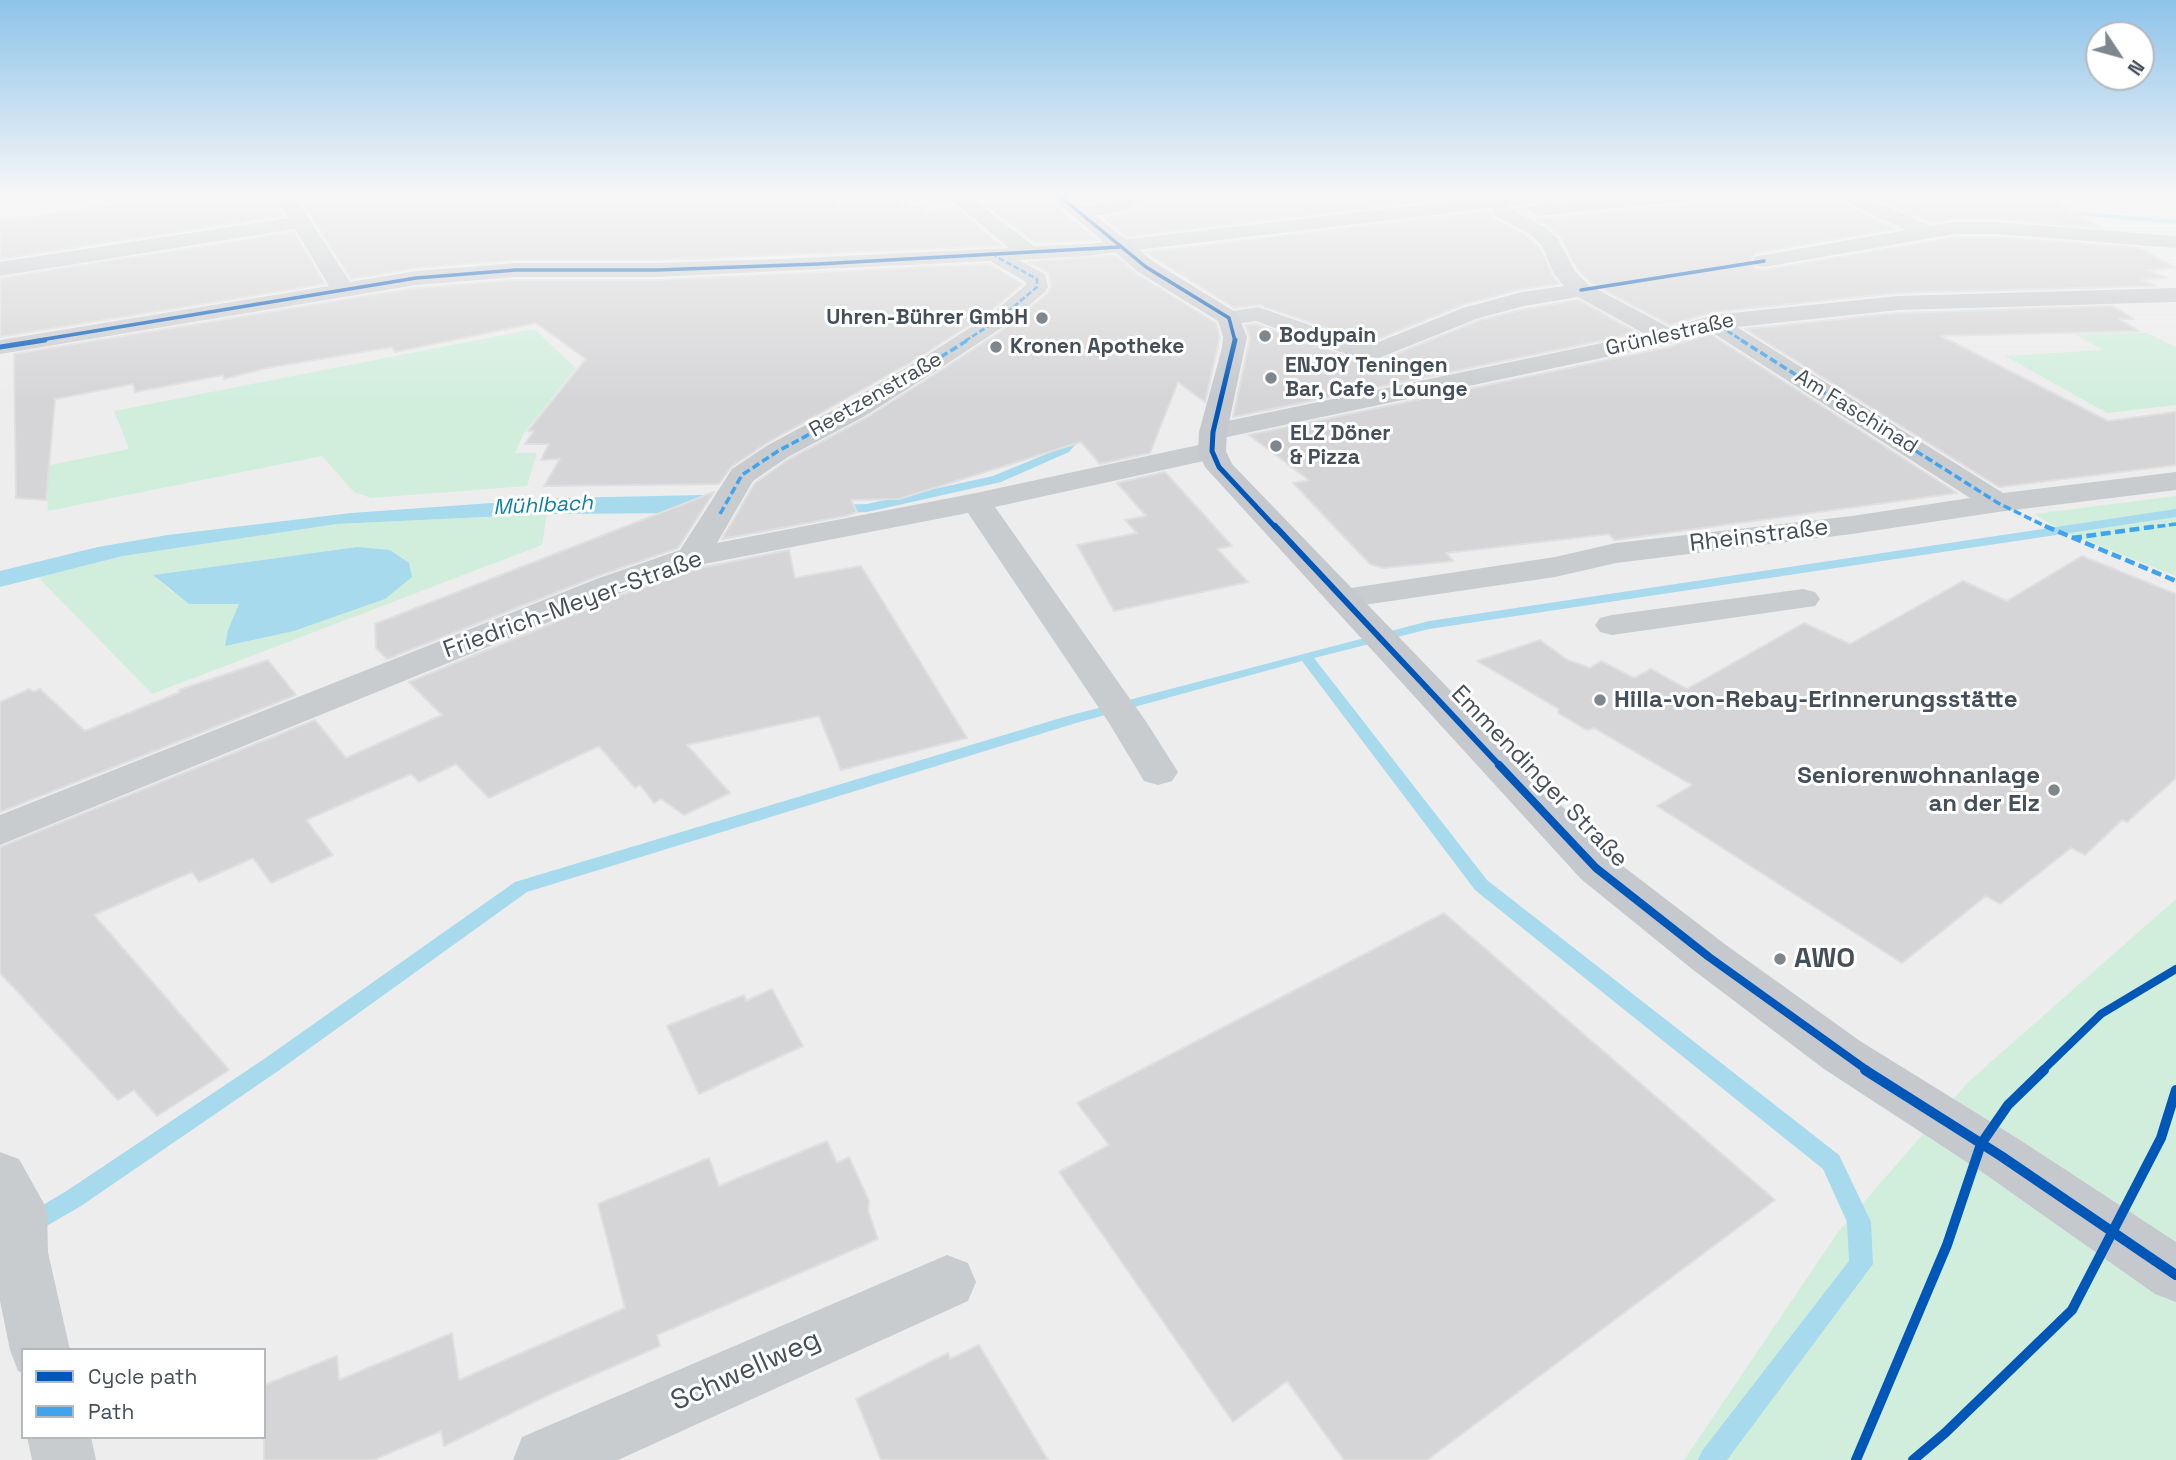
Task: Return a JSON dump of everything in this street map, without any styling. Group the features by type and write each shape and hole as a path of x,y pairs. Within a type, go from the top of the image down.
{"main road":[{"path":"1140,262 1229,318 1235,337 1234,348 1212,441"},
{"name":"Emmendinger Straße","path":"1212,441 1219,467 1240,491 1596,868 1709,957 1842,1055 2001,1156 2176,1275"}],"street":[{"path":"0,269 44,262"},
{"path":"325,262 342,288"},
{"path":"0,346 416,278 516,270 657,270 833,262"},
{"path":"1020,262 1034,266 1052,262"},
{"path":"1030,262 1034,266"},
{"path":"1562,262 1574,283 1668,337"},
{"name":"Reetzenstraße","path":"692,557 743,475 778,451 855,410 998,320 1037,287 1034,266"},
{"path":"1229,318 1258,314 1358,349 1379,352 1471,313 1574,283"},
{"name":"Grünlestraße","path":"1212,441 1668,337 1713,322 1898,303 2176,295"},
{"name":"Am Faschinad","path":"1713,322 1998,503"},
{"name":"Friedrich-Meyer-Straße","path":"0,831 611,585 692,557 976,502 1212,441"},
{"name":"Rheinstraße","path":"1343,598 1555,567 1616,553 1852,525 1998,503 2176,481"},
{"path":"976,502 1158,772"},
{"path":"1612,625 1804,599"},
{"path":"13,1212 40,1348"},
{"name":"Schwellweg","path":"545,1460 947,1282"},
{"path":"59,1439 64,1460"}],"green space":[{"path":"534,329 576,368 524,433 515,453 537,453 527,486 371,498 354,492 322,456 48,511 45,466 129,449 114,411"},
{"path":"2147,333 2176,347 2176,405 2107,413 2005,356 2103,350 2074,334"},
{"path":"2176,496 2176,576 2064,532 2034,514"},
{"path":"547,514 542,545 152,694 38,577 123,556 337,524","holes":["357,547 385,599 294,631 226,645 228,630 239,604 172,592 153,575"]},
{"path":"2176,899 2176,1460 1684,1460 1838,1232 1968,1082"}],"water":[{"path":"704,495 693,513 547,514 337,524 123,556 0,587 0,571 98,547 168,535 351,513 562,498"},
{"path":"357,547 390,550 409,563 412,577 385,599 294,631 225,646 228,630 239,604 189,604 153,575"}],"building":[{"path":"101,262 312,262 325,284 0,337 0,278"},
{"path":"340,262 489,262 416,268 351,279"},
{"path":"1028,262 1123,262 1137,274 1216,323 1220,337 1205,402 1178,382 1150,453 1100,464 1081,442 899,499 851,500 857,512 845,516 722,539 755,483 789,459 866,418 1007,327 1047,294 1051,286 1048,273"},
{"path":"1161,262 1546,262 1559,284 1522,289 1462,305 1376,340 1361,340 1259,305 1234,308"},
{"path":"1573,262 1752,262 1756,269 1764,270 1810,262 2165,262 2176,268 2147,270 2168,278 2141,280 2155,286 1898,293 1713,312 1670,325 1591,283"},
{"path":"989,264 1023,284 988,313 920,357 767,443 731,467 719,484 544,486 560,459 541,460 549,444 525,444 534,431 528,431 586,359 536,323 395,352 392,347 267,368 224,379 223,375 135,392 133,384 55,399 46,500 16,498 14,354 416,288 516,280 657,280"},
{"path":"1578,300 1638,333 1233,417 1250,338 1245,325 1256,324 1348,357 1379,361 1480,320"},
{"path":"2113,306 2134,319 2119,319 2139,331 1941,336 2108,421 2176,412 2176,465 1999,487 1745,329 1898,313"},
{"path":"1710,334 1957,493 1615,540 1609,534 1446,553 1453,561 1383,568 1370,564 1293,483 1309,480 1249,435 1669,347"},
{"path":"1165,472 1232,546 1217,549 1248,582 1114,611 1077,545 1137,533 1125,520 1146,516 1117,483"},
{"path":"714,492 678,548 598,576 387,659 376,648 375,624"},
{"path":"789,550 795,578 861,566 967,738 841,770 819,716 687,745 730,793 684,815 661,799 654,803 640,785 635,788 599,746 489,798 456,764 419,782 411,774 306,820 333,855 271,883 253,858 199,882 192,872 94,915 229,1070 157,1116 134,1090 118,1100 0,973 0,847 315,720 346,758 442,715 409,682 624,594 700,568"},
{"path":"2082,556 2176,594 2176,778 2127,822 2122,820 2085,855 2071,848 2000,904 1986,896 1902,963 1657,806 1692,785 1594,728 1587,730 1558,713 1559,709 1477,661 1540,640 1566,659 1590,668 1601,661 1634,678 1651,669 1687,689 1804,623 1850,644 1963,581 2007,601"},
{"path":"268,660 296,695 0,812 0,702 29,689 34,692 40,689 85,731 180,692 179,690"},
{"path":"1444,913 1775,1200 1427,1460 1344,1460 1287,1381 1233,1422 1059,1172 1109,1145 1077,1103"},
{"path":"772,989 803,1046 699,1094 667,1026 744,995 746,1001"},
{"path":"827,1141 837,1163 849,1157 869,1201 868,1210 878,1239 657,1335 660,1346 555,1392 444,1446 441,1431 374,1460 264,1460 266,1384 337,1356 339,1380 452,1333 459,1380 625,1308 598,1204 709,1158 719,1186"},
{"path":"979,1345 1048,1460 881,1460 856,1399 948,1353 950,1359"}],"waterway":[{"name":"Mühlbach","path":"836,509 867,508 997,479 1065,450 1076,437"},
{"path":"1305,656 1429,625 2176,513"},
{"path":"0,1242 73,1199 271,1065 521,887 1070,720 1305,656"},
{"path":"1305,656 1481,885 1831,1162 1859,1222 1861,1264 1711,1460"}],"marked path":[{"path":"720,514 742,475 778,451 855,410 930,364 998,320 1037,287 1037,279 1006,262"},
{"path":"1713,322 1998,503 2059,533 2176,581"},
{"path":"2072,538 2176,524"}],"cycle path":[{"path":"0,347 416,278 516,270 657,270 851,262"},
{"path":"1140,262 1229,318 1235,337 1234,348 1213,432 1212,451 1219,467 1596,868 1709,957 1842,1055 2001,1156 2176,1275"},
{"path":"1581,290 1757,262"},
{"path":"1856,1460 1947,1245 1981,1144 2008,1105 2101,1014 2176,969"},
{"path":"1913,1460 1945,1433 2072,1310 2161,1138 2176,1090"}],"place":[{"name":"Uhren-Bührer GmbH","path":"1042,318"},
{"name":"Bodypain","path":"1265,336"},
{"name":"Kronen Apotheke","path":"996,347"},
{"name":"ENJOY Teningen Bar, Cafe , Lounge","path":"1271,378"},
{"name":"ELZ Döner & Pizza","path":"1276,446"},
{"name":"Hilla-von-Rebay-Erinnerungsstätte","path":"1600,700"},
{"name":"Seniorenwohnanlage an der Elz","path":"2054,790"},
{"name":"AWO","path":"1780,959"}]}
